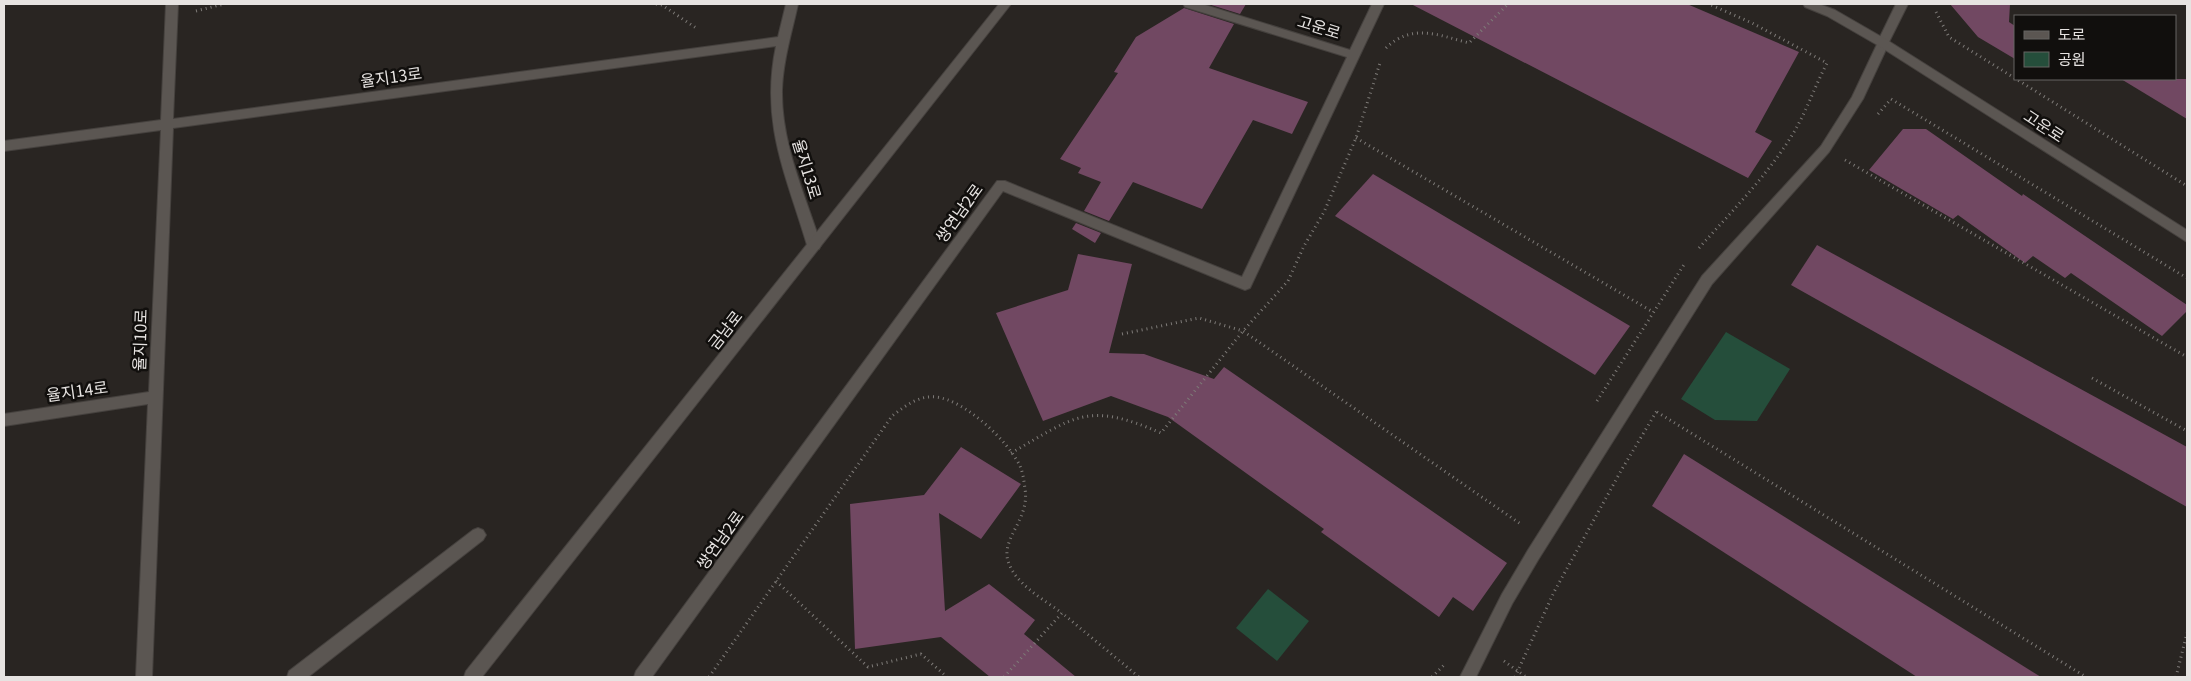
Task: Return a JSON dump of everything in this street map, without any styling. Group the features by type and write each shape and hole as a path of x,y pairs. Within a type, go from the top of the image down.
{"street":[{"name":"율지10로","path":"144,677 172,4"},
{"name":"율지13로","path":"792,4 783,41 776,86 778,123 788,166 814,245"},
{"name":"금남로","path":"472,677 1005,4"},
{"name":"고운로","path":"1189,4 1354,55"},
{"name":"쌍연남2로","path":"642,677 1000,185 1246,284 1378,4"},
{"name":"고운로","path":"1809,4 1837,16 1884,43 2187,236"},
{"path":"1468,677 1507,599 1707,280 1825,149 1857,99 1902,4"},
{"name":"율지13로","path":"4,146 783,41"},
{"name":"율지14로","path":"4,420 155,397"},
{"path":"295,677 478,535"}],"path":[{"path":"656,4 662,5 726,49"},
{"path":"1384,51 1396,38 1408,33 1429,34 1469,43 1508,4"},
{"path":"1709,4 1792,43"},
{"path":"1936,12 1950,37 2014,77"},
{"path":"1011,453 1076,418 1103,414 1140,424 1160,433 1243,331 1288,280 1304,246 1324,212 1356,138 1382,57"},
{"path":"2018,80 2187,186"},
{"path":"1874,120 1891,99 2187,278"},
{"path":"1356,138 1678,327"},
{"path":"1849,153 1843,161 2187,357"},
{"path":"1122,334 1199,318 1243,331 1527,528"},
{"path":"2092,378 2187,431"},
{"path":"708,677 892,416 910,402 934,397 952,401 985,426 1011,453 1020,468 1027,500 1026,510 1007,547 1007,560 1020,580 1139,677"},
{"path":"1515,677 1554,592 1622,469 1661,404"},
{"path":"1657,412 2086,677"},
{"path":"776,581 868,667 921,654 948,677"},
{"path":"1004,677 1062,614"},
{"path":"2176,677 2187,633"}],"green space":[{"path":"1726,332 1790,369 1757,421 1715,420 1681,399"},
{"path":"1268,589 1309,621 1277,661 1236,628"}],"building":[{"path":"1208,4 1246,4 1240,14"},
{"path":"1411,4 1687,4 1799,52 1755,132 1772,141 1748,178"},
{"path":"1950,4 2010,4 2009,22 2014,25 2014,58 1978,37"},
{"path":"1184,8 1234,24 1209,68 1308,102 1292,134 1253,120 1202,209 1133,182 1109,221 1084,211 1101,182 1078,173 1081,168 1060,159 1118,73 1114,72 1136,37"},
{"path":"2187,79 2187,119 2123,80"},
{"path":"1903,129 1926,129 2022,196 2023,194 2187,305 2187,311 2162,336 2071,273 2065,278 2033,256 2025,263 1958,215 1953,219 1869,170"},
{"path":"1373,174 1630,326 1595,375 1335,216"},
{"path":"1076,223 1101,233 1095,243 1072,229"},
{"path":"1817,245 2187,447 2187,507 1791,285"},
{"path":"1078,254 1132,264 1109,353 1144,354 1214,379 1224,367 1507,563 1473,611 1453,597 1439,617 1321,532 1324,529 1168,417 1111,396 1043,421 996,313 1068,290"},
{"path":"961,447 1021,484 981,539 939,513 945,611 989,584 1035,620 1024,634 1076,677 990,677 941,637 855,649 850,504 924,495"},
{"path":"1684,454 2041,677 1917,677 1652,506"}]}
